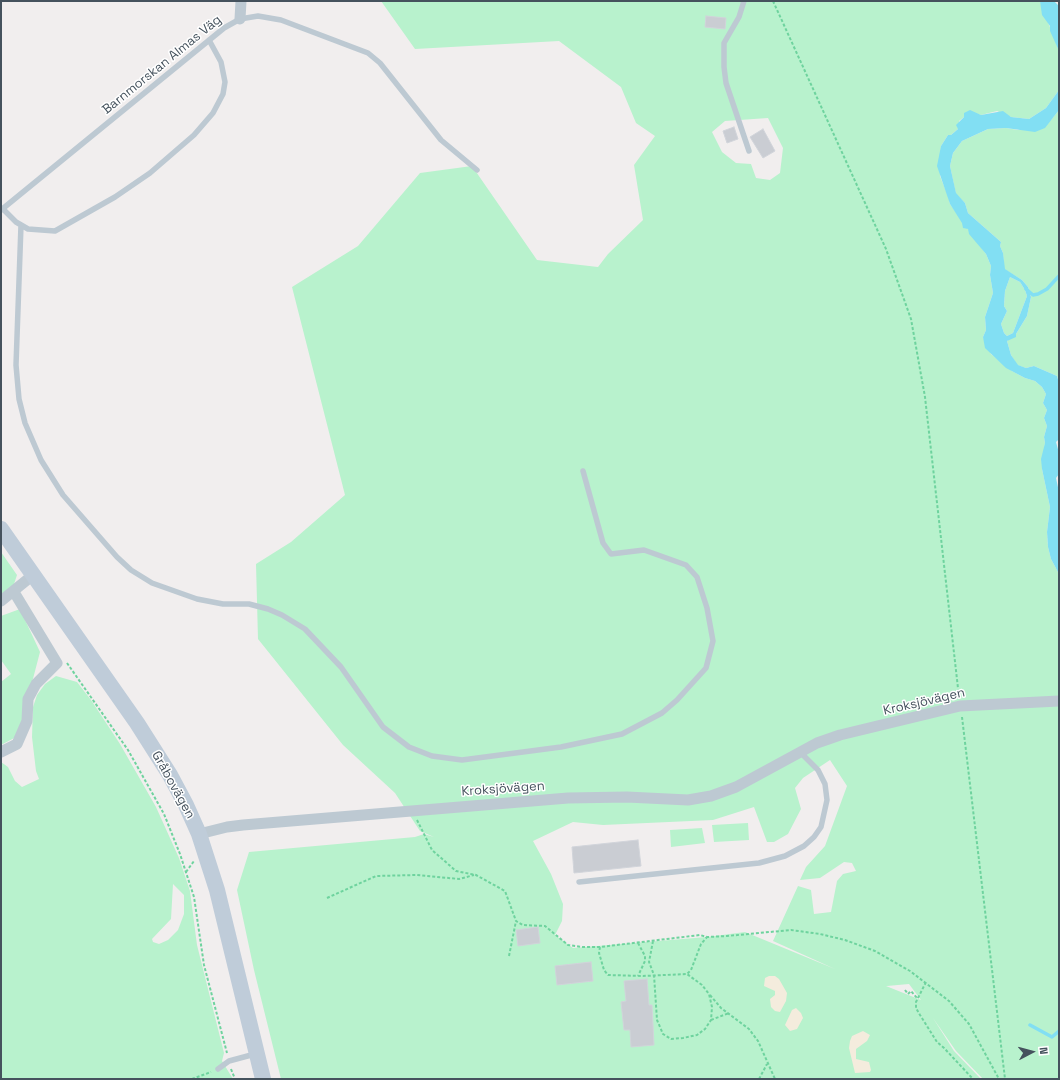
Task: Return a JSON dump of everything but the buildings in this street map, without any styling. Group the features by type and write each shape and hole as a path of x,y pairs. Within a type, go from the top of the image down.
{"main road":[{"name":"Gråbovägen","path":"1,529 137,723 170,775 199,834 217,890 263,1079"}],"street":[{"path":"240,19 241,1"},
{"path":"1,601 14,592 33,575"},
{"path":"1,752 17,744 27,721 28,699 36,684 57,663 33,626 14,592"},
{"name":"Kroksjövägen","path":"199,834 232,826 568,798 627,797 688,800 711,796 736,787 817,743 840,735 960,706 1059,701"}],"lane":[{"path":"744,1 739,17 724,43 724,67 726,84 749,151"},
{"name":"Barnmorskan Almas Väg","path":"2,210 224,28 240,19 258,16 281,20 368,53 380,63 441,140 477,170"},
{"path":"2,210 21,225 28,228 55,231 115,197 150,173 194,135 213,113 223,94 224,82 221,62 209,40"},
{"path":"21,225 16,365 19,399 25,423 41,460 63,495 117,557 131,570 152,583 197,599 223,604 249,604 268,609 282,615 305,629 341,667 383,727 409,747 432,756 462,760 515,754 603,739 622,734 662,713 677,700 706,668 713,641 707,608 696,577 686,565 644,550 611,554 603,543 583,471"},
{"path":"579,882 759,863 785,856 804,846 814,837 821,827 827,800 825,784 818,770 800,752"},
{"path":"218,1069 229,1061 257,1053"}],"path":[{"path":"773,1 886,249 911,319 925,397 960,706 1005,1079"},
{"path":"64,658 128,750 164,814 180,854 194,897 204,965 229,1061"},
{"path":"412,810 432,850 456,871 476,875 505,891 516,921 509,956"},
{"path":"327,898 376,876 417,875 459,879 476,875"},
{"path":"516,921 523,925 545,926 568,945 582,947 638,943 700,935 707,937 791,930 820,934 845,940 875,951 910,971 949,1001 970,1024 999,1079"},
{"path":"687,974 691,970 701,944 707,937"},
{"path":"653,941 649,962 654,976 657,1020 663,1034 670,1039 683,1038 697,1035 705,1029 711,1020 712,1007 709,994"},
{"path":"638,943 645,956 645,961 638,976"},
{"path":"600,946 599,953 604,970 608,975 654,976 687,974 702,985 721,1008 749,1029 758,1041 775,1079"},
{"path":"926,982 917,998 916,1008 930,1034 973,1079"},
{"path":"905,990 908,994 911,991 917,998"},
{"path":"711,1020 729,1013"},
{"path":"759,1079 767,1063"},
{"path":"192,1079 218,1069"}],"green space":[{"path":"381,1 1040,1 1059,51 1059,90 1046,108 1029,119 1011,117 997,111 981,115 974,113 964,117 959,121 959,128 951,135 948,135 941,146 940,176 950,204 986,254 991,266 990,275 993,293 985,317 986,330 983,337 991,354 1012,371 1025,378 1035,381 1042,387 1046,394 1043,403 1047,410 1044,418 1047,426 1044,437 1045,443 1042,469 1050,507 1047,532 1048,547 1051,559 1059,574 1059,1079 983,1079 956,1051 933,1018 954,1051 981,1079 281,1079 254,970 237,890 249,852 415,837 424,834 434,837 420,831 395,793 343,745 258,639 256,564 291,542 345,495 292,287 358,246 420,173 472,166 537,260 598,267 608,254 643,220 634,165 655,136 636,123 621,87 559,41 415,49","holes":["768,118 783,148 780,173 770,180 756,178 751,164 736,163 722,152 712,132 725,121","830,760 847,786 825,846 806,867 800,880 820,878 844,862 852,863 856,871 843,874 837,881 831,912 814,914 811,890 798,886 773,941 835,969 745,932 707,937 573,948 555,935 562,921 563,904 551,874 533,841 573,822 603,825 713,820 754,807 767,842 774,842 788,834 801,809 795,788 803,778","909,984 921,1000 886,986"]},
{"path":"1059,110 1059,383 1057,376 1034,366 1026,368 1017,365 1011,355 1007,341 1016,334 1027,316 1031,297 1028,287 1022,280 1004,269 1003,253 1000,246 1001,242 968,213 965,203 956,194 950,166 953,153 962,141 988,129 1006,128 1018,130 1051,120"},
{"path":"1010,277 1020,282 1027,296 1013,333 1007,336 1004,333 1001,324 1007,311 1004,306 1005,291"},
{"path":"1,552 17,575 14,584 1,597"},
{"path":"20,609 40,652 18,736 1,745 1,682 11,674 1,660 1,616"},
{"path":"56,676 77,682 91,700 120,744 156,807 179,858 190,891 197,945 224,1053 222,1061 233,1079 1,1079 1,762 8,767 15,781 22,787 39,779 36,771 32,737 33,707 37,695 45,684","holes":["173,884 184,895 184,914 178,930 168,940 159,944 153,942 152,939 171,919"]},
{"path":"748,823 749,840 714,842 712,825"},
{"path":"702,828 705,843 671,847 670,830"}],"sand":[{"path":"775,976 779,979 787,993 786,1001 780,1012 775,1011 771,1007 770,999 775,995 775,991 764,986 765,978"},
{"path":"796,1008 801,1013 803,1018 797,1029 790,1031 785,1025 792,1010"},
{"path":"863,1031 870,1035 867,1041 856,1049 856,1059 869,1062 871,1070 870,1072 855,1073 849,1048 850,1041 852,1036"}],"water":[{"path":"1040,1 1054,1 1059,6 1059,51 1050,31 1050,26 1042,15"},
{"path":"1059,90 1059,110 1045,128 1035,132 1006,128 988,129 962,141 953,153 950,166 956,193 965,203 968,213 1001,242 1000,246 1003,253 1005,269 1022,280 1028,287 1031,297 1027,316 1016,334 1016,337 1007,341 1011,355 1018,365 1026,368 1034,366 1057,376 1059,383 1059,439 1056,442 1059,453 1059,474 1056,478 1059,492 1059,574 1051,559 1048,547 1047,532 1050,507 1041,459 1047,426 1044,418 1047,410 1043,403 1046,394 1042,387 1035,381 1025,378 1006,368 985,348 983,337 986,330 985,317 993,293 990,275 991,266 986,254 969,234 968,229 963,228 962,223 950,204 937,166 941,146 948,135 951,135 958,129 956,125 964,117 964,113 970,110 981,115 1003,111 1011,117 1029,119 1046,108","holes":["1010,277 1020,282 1027,296 1013,333 1007,336 1004,333 1001,324 1007,311 1004,306 1005,291"]}],"waterway":[{"path":"1026,289 1033,295 1038,294 1047,289 1059,276"},
{"path":"1030,1025 1052,1037 1059,1031"}]}
